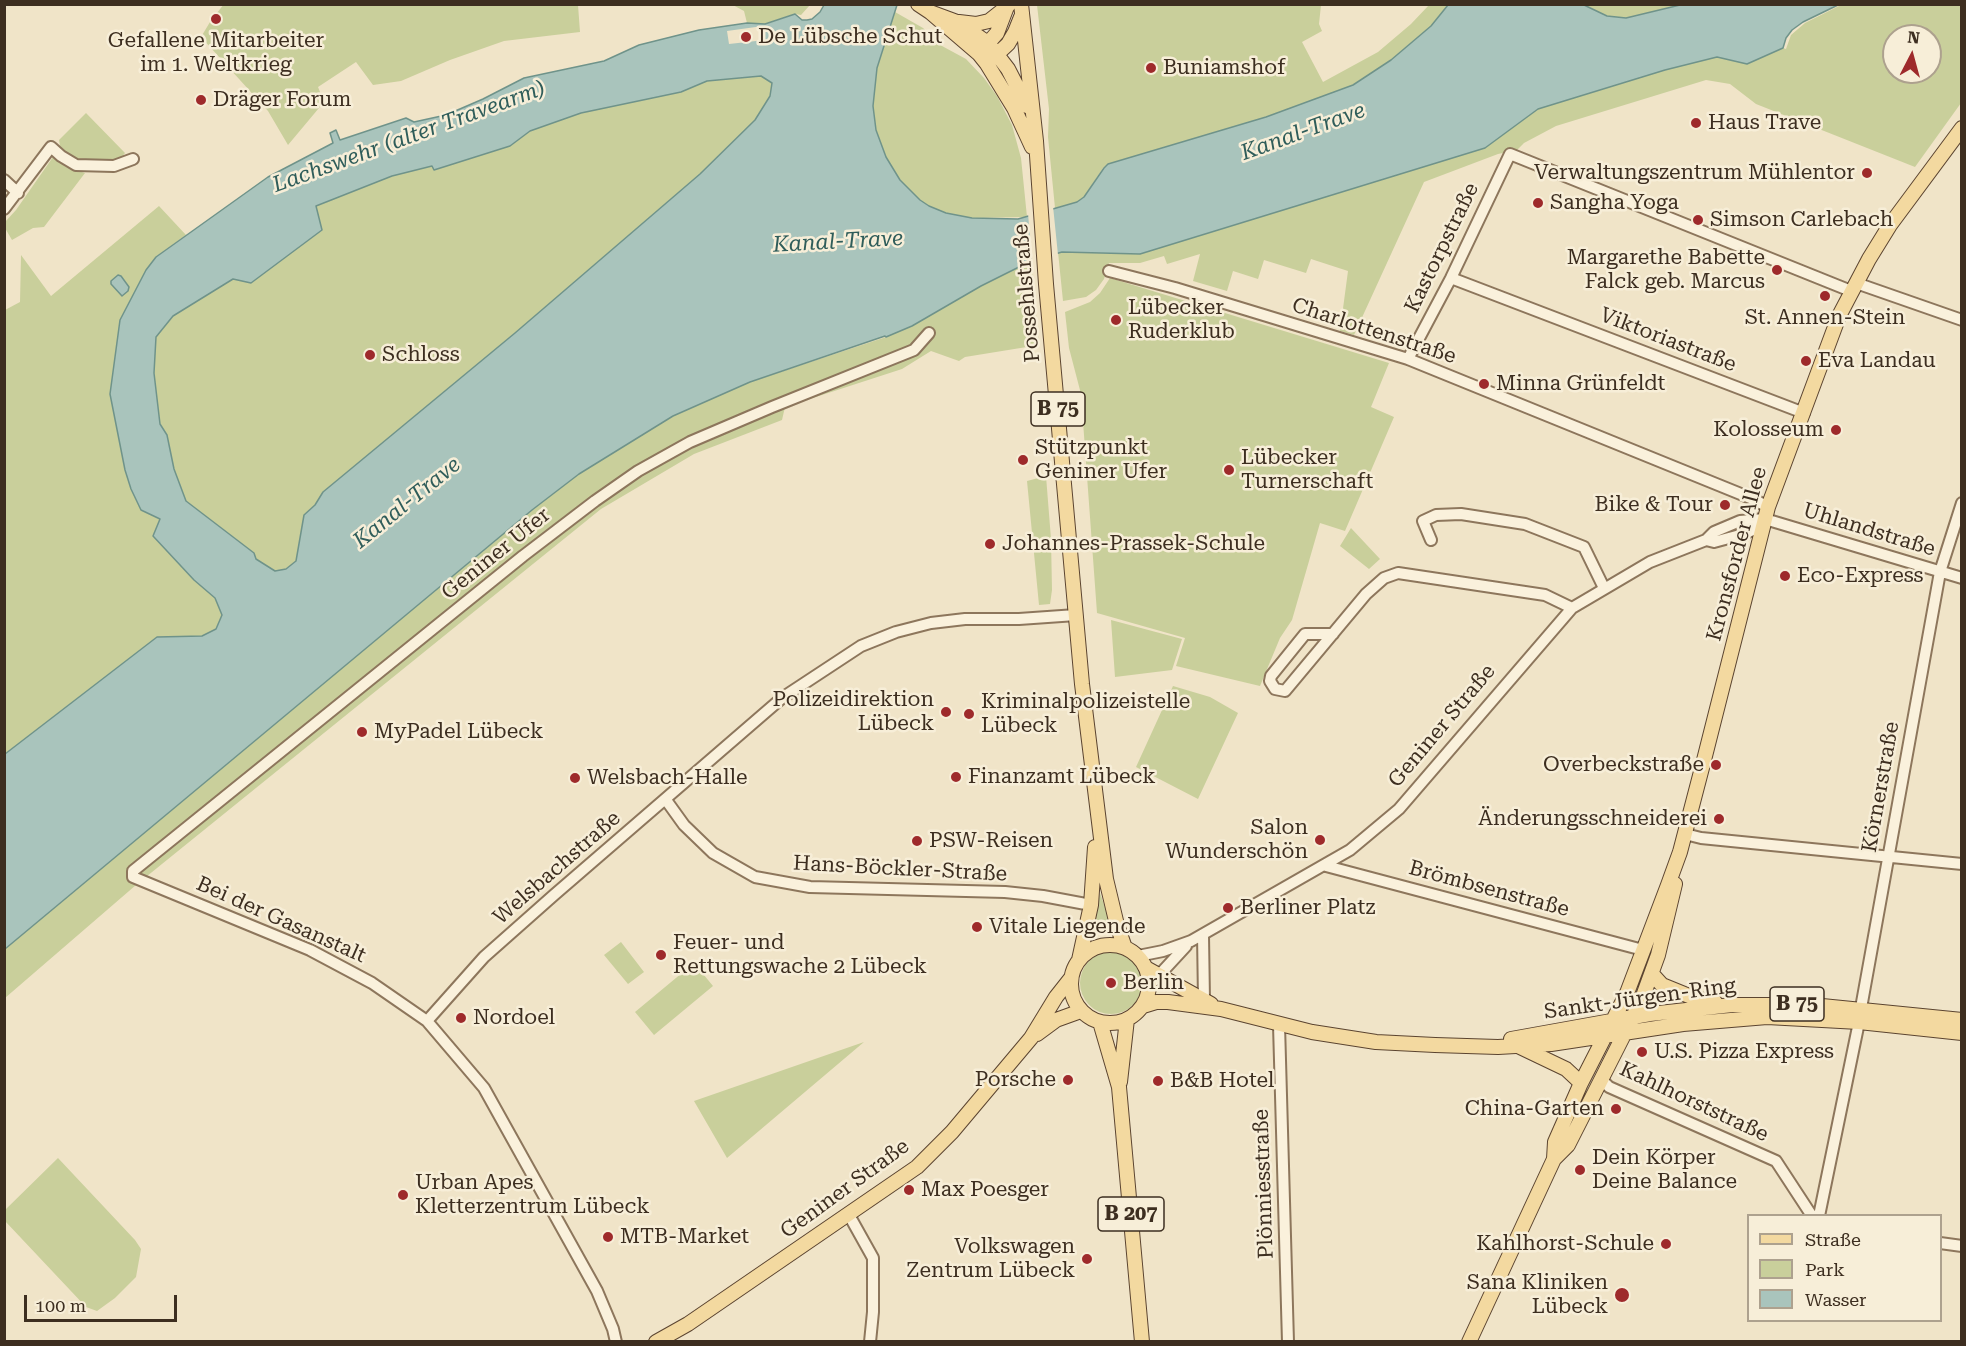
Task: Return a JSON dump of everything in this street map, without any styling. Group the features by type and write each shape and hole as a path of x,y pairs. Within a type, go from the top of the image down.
{"main road":[{"path":"957,22 976,24 989,21 1015,7 1016,32 1008,44 988,54"},
{"name":"Possehlstraße","path":"1015,7 1034,126 1046,284 1093,782 1106,879 1125,948"},
{"name":"B 75","path":"924,8 957,22 988,54 1018,87 1034,126"},
{"name":"B 75","path":"924,8 988,54 1036,159"},
{"name":"Kronsforder Allee","path":"1469,1341 1554,1159 1568,1145 1633,1017 1652,974 1670,914 1684,834 1766,513 1839,316 1853,287 1890,225 1962,128"},
{"name":"Possehlstraße","path":"1079,960 1091,905 1095,864 1093,782"},
{"name":"Kronsforder Allee","path":"1554,1159 1555,1142 1581,1083 1627,993 1680,852"},
{"path":"1108,945 1125,948 1138,956 1151,976 1143,1006 1119,1023 1100,1022 1081,1011 1074,1001 1071,978 1079,960 1085,954 1100,946 1108,945"},
{"path":"1652,974 1662,985 1681,993 1732,1005"},
{"name":"Sankt-Jürgen-Ring","path":"1151,976 1221,1009"},
{"name":"Geniner Straße","path":"656,1341 688,1324 917,1167 952,1132 1030,1038 1071,978"},
{"name":"Sankt-Jürgen-Ring","path":"1143,1006 1156,1002 1168,1002 1221,1009 1279,1025 1376,1042 1468,1046 1551,1044 1626,1031 1767,1017 1860,1015 1962,1020"},
{"name":"Sankt-Jürgen-Ring","path":"1468,1046 1633,1017 1732,1005 1765,1004 1860,1015 1962,1033"},
{"name":"Geniner Straße","path":"1030,1038 1056,1020 1081,1011"},
{"name":"B 207","path":"1119,1087 1127,1019"},
{"name":"B 207","path":"1100,1022 1119,1087 1142,1341"},
{"path":"1518,1046 1566,1069 1581,1083"}],"street":[{"path":"4,208 18,193 51,147 76,165 114,166 133,159"},
{"name":"Kastorpstraße","path":"1408,359 1451,278 1510,154 1853,287"},
{"path":"4,180 18,193"},
{"name":"Charlottenstraße","path":"1109,271 1130,275 1408,359 1753,499 1766,513"},
{"name":"Viktoriastraße","path":"1451,278 1804,413"},
{"path":"1853,287 1962,320"},
{"name":"Geniner Ufer","path":"133,877 133,871 523,556 638,471 690,442 914,350 921,339 929,333"},
{"name":"Körnerstraße","path":"1819,1214 1860,1015 1940,572 1962,503"},
{"name":"Geniner Straße","path":"1138,956 1172,949 1191,941 1326,866 1350,850 1399,809 1572,608 1650,562 1706,540 1714,532 1740,521 1766,513"},
{"name":"Uhlandstraße","path":"1766,513 1962,578"},
{"path":"1431,540 1423,521 1436,515 1461,514 1525,524 1584,548 1604,588"},
{"path":"1333,634 1305,634 1271,676 1270,681 1275,689 1285,690 1333,634 1366,594 1384,578 1398,573 1545,595 1572,608"},
{"name":"Welsbachstraße","path":"426,1021 492,950 782,698 861,646 896,632 931,623 965,619 1020,619 1076,615"},
{"name":"Hans-Böckler-Straße","path":"666,800 684,825 713,853 755,877 810,887 1005,892 1091,905"},
{"path":"1684,834 1701,838 1962,864"},
{"name":"Brömbsenstraße","path":"1326,866 1643,950"},
{"name":"Bei der Gasanstalt","path":"133,877 310,950 372,983 426,1021 484,1088 597,1291 616,1341"},
{"path":"1203,934 1204,1000"},
{"name":"Geniner Straße","path":"1151,976 1191,941"},
{"name":"Plönniesstraße","path":"1279,1025 1288,1341"},
{"name":"Kahlhorststraße","path":"1602,1080 1609,1087 1776,1161 1811,1214"},
{"path":"849,1215 873,1258 873,1312 870,1341"},
{"path":"1942,1243 1962,1246"}],"green space":[{"path":"224,4 578,5 580,32 504,41 450,60 401,81 373,85 356,62 318,87 324,102 288,145 268,111 201,37"},
{"path":"731,4 810,5 801,15 795,14 765,24 747,23 744,11"},
{"path":"1037,5 1321,5 1319,24 1322,31 1302,42 1323,82 1378,52 1429,5 1448,5 1431,26 1391,60 1353,85 1266,117 1108,164 1084,197 1077,202 1055,208 1048,137 1049,109"},
{"path":"1584,5 1680,5 1626,18 1607,16"},
{"path":"1841,5 1961,5 1961,103 1915,167 1756,104 1730,84 1706,80 1556,126 1524,143 1517,150 1498,154 1424,182 1354,335 1340,331 1348,271 1311,259 1306,273 1264,260 1258,279 1233,271 1227,291 1193,281 1200,254 1167,264 1164,256 1140,263 1109,263 1104,279 1096,290 1086,297 1063,301 1058,252 1140,254 1485,148 1538,109 1665,70 1717,57 1747,63 1783,48 1786,49 1791,35 1805,23"},
{"path":"895,12 923,28 942,46 966,59 997,96 1012,125 1021,158 1027,217 972,218 946,213 920,200 900,180 886,157 876,130 873,106 877,68"},
{"path":"761,76 772,83 770,96 755,120 700,174 515,333 323,492 315,505 304,515 296,561 286,569 275,571 255,559 254,553 186,501 174,469 167,435 160,424 154,373 156,337 173,316 233,279 251,282 321,231 316,206 392,176 433,166 434,169 510,146 530,131 581,113 681,92 707,81"},
{"path":"86,113 125,153 121,158 110,161 79,161 72,158 60,146 59,140"},
{"path":"53,157 66,167 85,173 44,227 33,228 12,240 5,228 5,222"},
{"path":"159,206 186,235 156,257 146,270 120,320 110,394 131,489 141,510 160,519 153,536 194,580 215,598 222,615 216,629 202,636 157,637 5,754 5,310 20,302 21,255 51,296"},
{"path":"1031,261 1039,345 965,357 959,361 931,351 902,369 785,407 782,420 694,454 601,509 136,885 5,998 5,949 532,510 579,474 673,416 750,382 886,337 912,326 981,286"},
{"name":"Lübecker Turnerschaft","path":"1110,278 1389,363 1371,407 1394,417 1345,531 1320,523 1292,620 1280,638 1260,686 1176,666 1185,638 1097,613 1081,394 1069,348 1065,312 1090,302 1100,293"},
{"path":"1046,476 1052,590 1050,604 1039,605 1027,481"},
{"path":"1351,528 1380,559 1369,569 1340,546"},
{"path":"1111,620 1182,639 1172,670 1115,677"},
{"path":"1173,686 1210,697 1238,713 1198,799 1136,767"},
{"path":"1100,893 1110,922 1094,926"},
{"path":"621,942 644,972 628,984 604,955"},
{"path":"1105,952 1117,952 1133,961 1140,971 1142,983 1140,995 1133,1005 1117,1014 1105,1014 1094,1009 1085,1000 1080,989 1080,977 1085,966 1094,957"},
{"path":"694,963 713,986 654,1035 635,1012"},
{"path":"864,1042 727,1158 694,1101"},
{"path":"58,1158 141,1249 136,1277 115,1298 97,1311 86,1307 5,1221 5,1210"}],"water":[{"path":"824,5 897,5 877,68 873,106 876,130 886,157 900,180 929,206 946,213 972,218 1018,219 1077,202 1084,197 1108,164 1266,117 1353,85 1391,60 1431,26 1448,5 1584,5 1607,16 1626,18 1680,5 1838,5 1792,30 1783,48 1747,64 1717,57 1665,70 1538,109 1485,148 1140,254 1062,252 1031,261 981,286 912,326 886,337 750,382 673,416 579,474 532,510 5,949 5,754 157,637 202,636 216,629 222,615 215,598 194,580 153,536 160,519 141,510 131,489 110,394 120,320 146,270 156,257 268,177 333,143 330,133 336,130 340,140 406,118 414,122 446,115 524,78 604,61 639,45 699,30 747,23 765,24 795,14 802,20 807,20 820,12","holes":["761,76 772,83 770,96 755,120 700,174 515,333 323,492 315,505 304,515 296,561 286,569 275,571 256,559 254,553 186,501 174,469 167,435 160,424 154,373 156,337 173,316 233,279 251,283 322,230 316,206 392,176 432,166 434,170 510,146 530,131 581,113 681,92 707,81"]},
{"path":"118,275 129,287 122,296 111,284 111,281"}],"pier":[{"path":"763,26 765,40 729,44 727,31"},
{"path":"1053,206 1058,255 1032,263 1028,213"}],"place":[{"name":"Gefallene Mitarbeiter im 1. Weltkrieg","path":"216,19"},
{"name":"De Lübsche Schut","path":"746,37"},
{"name":"Buniamshof","path":"1151,68"},
{"name":"Dräger Forum","path":"201,100"},
{"name":"Haus Trave","path":"1696,123"},
{"name":"Verwaltungszentrum Mühlentor","path":"1867,173"},
{"name":"Sangha Yoga","path":"1538,203"},
{"name":"Simson Carlebach","path":"1698,220"},
{"name":"Margarethe Babette Falck geb. Marcus","path":"1777,270"},
{"name":"St. Annen-Stein","path":"1825,296"},
{"name":"Lübecker Ruderklub","path":"1116,320"},
{"name":"Schloss","path":"370,355"},
{"name":"Eva Landau","path":"1806,361"},
{"name":"Minna Grünfeldt","path":"1484,384"},
{"name":"Kolosseum","path":"1836,430"},
{"name":"Stützpunkt Geniner Ufer","path":"1023,460"},
{"name":"Lübecker Turnerschaft","path":"1229,470"},
{"name":"Bike & Tour","path":"1725,505"},
{"name":"Johannes-Prassek-Schule","path":"990,544"},
{"name":"Eco-Express","path":"1785,576"},
{"name":"Polizeidirektion Lübeck","path":"946,712"},
{"name":"Kriminalpolizeistelle Lübeck","path":"969,714"},
{"name":"MyPadel Lübeck","path":"362,732"},
{"name":"Overbeckstraße","path":"1716,765"},
{"name":"Finanzamt Lübeck","path":"956,777"},
{"name":"Welsbach-Halle","path":"575,778"},
{"name":"Änderungsschneiderei","path":"1719,819"},
{"name":"Salon Wunderschön","path":"1320,840"},
{"name":"PSW-Reisen","path":"917,841"},
{"name":"Berliner Platz","path":"1228,908"},
{"name":"Vitale Liegende","path":"977,927"},
{"name":"Feuer- und Rettungswache 2 Lübeck","path":"661,955"},
{"name":"Berlin","path":"1111,983"},
{"name":"Nordoel","path":"461,1018"},
{"name":"U.S. Pizza Express","path":"1642,1052"},
{"name":"Porsche","path":"1068,1080"},
{"name":"B&B Hotel","path":"1158,1081"},
{"name":"China-Garten","path":"1616,1109"},
{"name":"Dein Körper Deine Balance","path":"1580,1170"},
{"name":"Max Poesger","path":"909,1190"},
{"name":"Urban Apes Kletterzentrum Lübeck","path":"403,1195"},
{"name":"MTB-Market","path":"608,1237"},
{"name":"Kahlhorst-Schule","path":"1666,1244"},
{"name":"Volkswagen Zentrum Lübeck","path":"1087,1259"},
{"name":"Sana Kliniken Lübeck","path":"1622,1295"}],"water label":[{"name":"Kanal-Trave","path":"1303,132"},
{"name":"Lachswehr (alter Travearm)","path":"409,137"},
{"name":"Kanal-Trave","path":"838,242"},
{"name":"Kanal-Trave","path":"407,503"}]}
